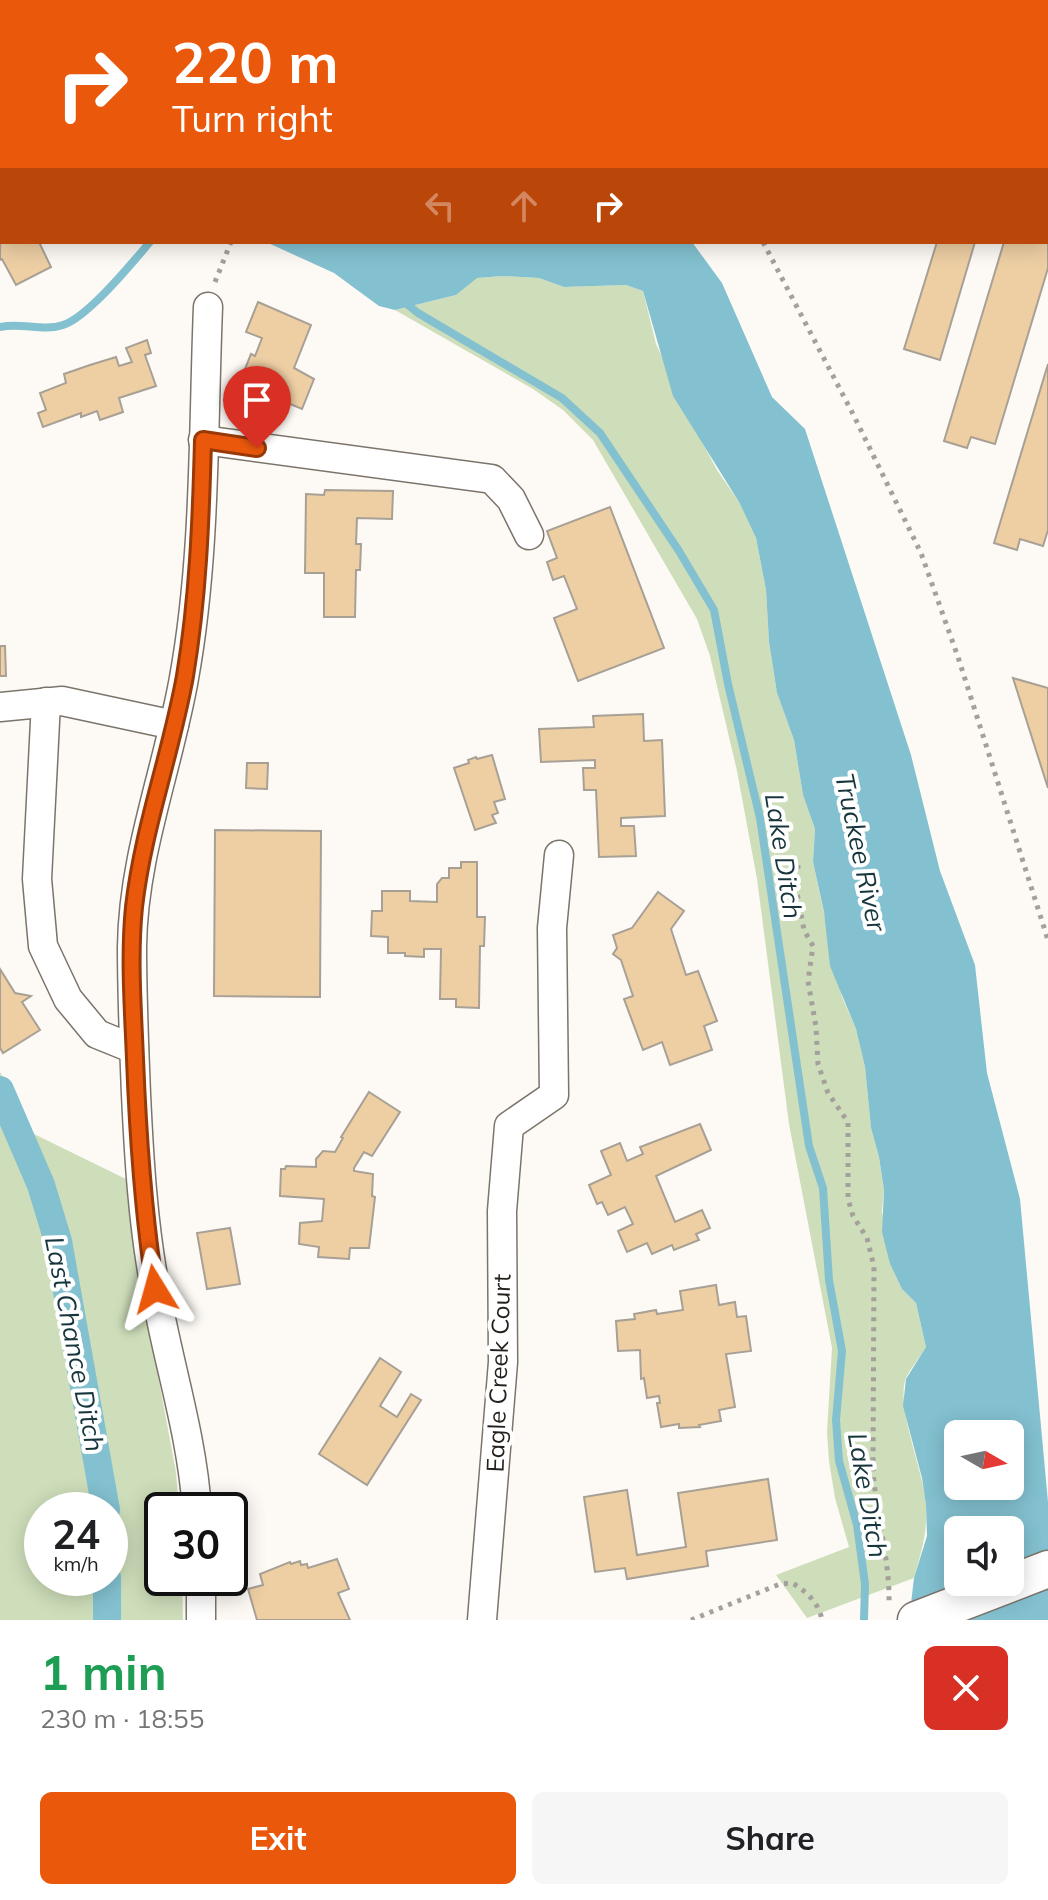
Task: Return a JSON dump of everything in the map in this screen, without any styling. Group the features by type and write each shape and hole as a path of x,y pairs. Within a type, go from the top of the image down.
{"main road":[{"path":"902,1615 1048,1569"}],"street":[{"path":"195,1492 189,1445 155,1289 144,1217 134,1049 132,944 142,852 184,677 196,590 208,307"},
{"path":"203,440 492,479 511,499 529,535"},
{"path":"0,707 62,701 174,725"},
{"path":"46,702 37,879 43,946 68,999 97,1034 134,1049"},
{"name":"Eagle Creek Court","path":"482,1620 503,1362 502,1211 509,1126 554,1095 552,928 559,855"},
{"path":"201,1596 201,1620"}],"path":[{"path":"208,307 230,244"},
{"path":"764,244 921,553 958,657 1048,940"},
{"path":"798,865 804,930 813,946 808,981 816,1027 818,1064 828,1093 848,1122 848,1199 853,1216 867,1238 874,1267 875,1502 889,1578 902,1615"},
{"path":"691,1620 780,1584 792,1583 812,1599 820,1610 822,1620"}],"green space":[{"path":"476,278 539,278 564,287 626,285 643,291 656,344 700,438 739,502 756,538 766,590 769,642 777,693 794,740 803,795 815,829 813,862 842,997 856,1029 865,1067 871,1128 884,1190 882,1211 890,1264 902,1289 916,1303 926,1347 906,1378 904,1390 907,1422 926,1505 925,1533 914,1578 807,1618 776,1575 849,1547 835,1498 829,1461 827,1432 832,1348 789,1124 757,879 737,771 710,656 697,619 593,440 563,410 533,389 395,310 456,295"},
{"path":"0,1072 34,1134 128,1180 134,1248 178,1492 144,1492 144,1596 182,1596 183,1620 0,1620"}],"water":[{"name":"Truckee River","path":"270,244 693,244 722,283 772,397 805,429 911,755 940,871 975,965 987,1073 1020,1199 1048,1502 1048,1620 909,1620 914,1578 927,1536 922,1478 903,1406 906,1379 926,1347 916,1303 902,1289 890,1264 882,1232 884,1190 871,1128 865,1067 856,1029 830,966 824,912 813,862 815,829 803,795 794,740 777,693 769,642 766,590 756,538 739,502 673,396 643,291 626,285 564,287 539,278 502,276 477,278 456,295 395,310 379,306 334,273"}],"building":[{"path":"0,244 40,244 51,267 16,285 0,260"},
{"path":"936,244 974,244 940,360 904,349"},
{"path":"1003,244 1048,244 1048,268 995,444 971,437 967,448 944,441"},
{"path":"258,302 311,325 294,368 314,379 302,409 247,386 248,382 241,379 251,354 255,356 262,338 246,332"},
{"path":"147,340 151,353 145,355 156,386 119,398 123,412 100,420 97,411 81,417 81,413 43,427 38,413 46,410 40,393 66,383 64,374 90,365 116,357 119,366 132,362 126,348"},
{"path":"1048,364 1048,530 1043,546 1020,539 1017,550 994,543"},
{"path":"325,490 393,491 392,519 357,518 356,544 361,544 360,570 356,570 355,617 324,617 324,573 305,573 306,494 324,495"},
{"path":"610,507 664,648 578,681 554,618 577,609 564,576 553,580 547,562 557,558 547,531"},
{"path":"0,646 5,646 6,676 0,676"},
{"path":"1013,678 1048,688 1048,788"},
{"path":"643,714 644,741 662,740 665,816 621,818 621,826 634,826 636,856 599,857 596,790 584,790 583,768 595,768 595,760 541,762 539,729 594,727 593,716"},
{"path":"492,755 505,799 494,802 498,813 492,815 496,823 475,830 454,768 476,757"},
{"path":"247,763 268,763 267,789 246,788"},
{"path":"215,830 321,831 320,997 214,996"},
{"path":"461,862 477,862 477,917 485,917 484,946 480,946 479,1008 456,1007 456,999 440,999 441,949 424,949 424,957 388,953 388,937 371,936 372,911 382,911 382,891 410,891 410,901 437,902 437,884 442,878 449,878 449,868 461,868"},
{"path":"658,892 684,911 671,929 686,975 698,971 717,1021 704,1026 712,1050 670,1065 662,1042 643,1050 624,999 633,996 621,960 613,954 617,948 613,935 632,928"},
{"path":"0,969 15,993 31,996 22,1002 40,1030 3,1053 0,1048"},
{"path":"369,1092 400,1112 372,1156 364,1152 354,1168 354,1171 373,1174 372,1196 375,1197 369,1248 350,1248 349,1259 318,1257 319,1247 299,1244 300,1223 322,1221 324,1199 280,1196 281,1169 286,1166 316,1167 316,1159 323,1151 335,1152"},
{"path":"700,1124 711,1150 656,1176 675,1222 702,1210 710,1228 696,1234 699,1240 674,1250 672,1245 652,1254 647,1243 627,1252 618,1231 633,1224 625,1207 608,1215 602,1202 597,1204 589,1185 611,1175 601,1151 620,1143 627,1161 643,1154 640,1147"},
{"path":"230,1228 240,1284 207,1289 197,1233"},
{"path":"716,1285 719,1305 735,1302 737,1317 746,1316 751,1351 726,1354 735,1407 719,1410 721,1421 700,1427 679,1428 679,1424 661,1427 657,1403 660,1403 659,1396 647,1398 644,1378 641,1379 640,1350 618,1351 616,1321 635,1319 634,1314 656,1310 657,1314 683,1310 680,1291"},
{"path":"380,1358 401,1372 380,1406 397,1417 411,1394 421,1400 367,1485 319,1454"},
{"path":"768,1479 777,1540 706,1551 708,1566 627,1579 625,1568 595,1572 584,1497 627,1490 637,1555 686,1547 678,1493"},
{"path":"337,1559 349,1589 338,1593 350,1620 257,1620 248,1589 263,1585 260,1574 290,1562 300,1561 308,1568"}],"waterway":[{"path":"0,327 55,327 73,320 109,288 148,244"},
{"name":"Lake Ditch","path":"403,301 418,313 562,398 600,433 679,551 714,610 760,818 809,1146 823,1188 829,1280 842,1351 836,1420 839,1461 857,1525 865,1584 864,1620"},
{"name":"Last Chance Ditch","path":"0,1090 41,1185 58,1241 103,1492"},
{"name":"Last Chance Ditch","path":"107,1596 107,1620"}],"route":[{"path":"155,1289 144,1217 137,1115 132,997 134,911 142,852 177,713 190,637 196,590 203,440 257,448"}]}
